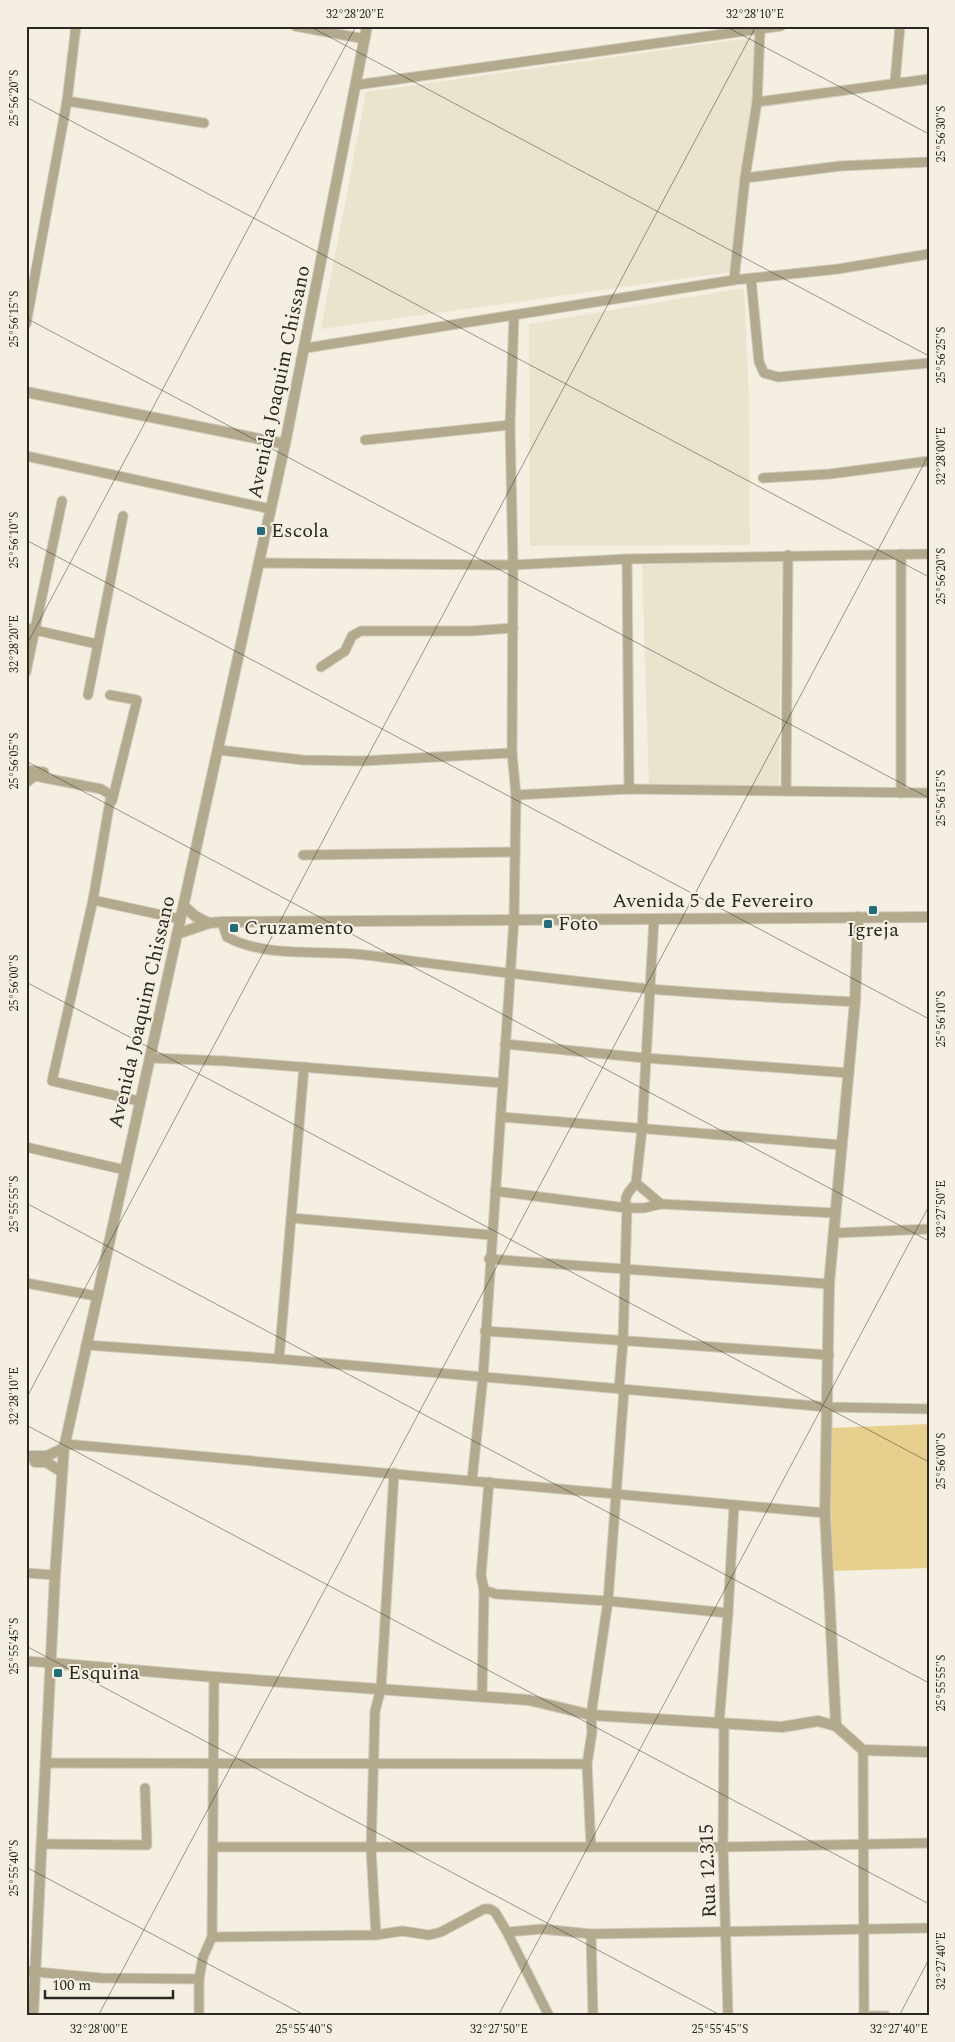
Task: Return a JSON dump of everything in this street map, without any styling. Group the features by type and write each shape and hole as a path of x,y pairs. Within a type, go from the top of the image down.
{"street":[{"path":"26,320 67,101 76,26"},
{"path":"295,26 365,39"},
{"name":"Avenida Joaquim Chissano","path":"33,2016 31,1971 41,1844 55,1575 65,1446 96,1296 139,1101 151,1058 306,348 367,26"},
{"path":"356,86 781,26"},
{"path":"895,82 900,26"},
{"path":"734,280 745,178 757,102 760,30"},
{"path":"757,102 855,90 895,82 929,79"},
{"path":"67,101 204,123"},
{"path":"745,178 840,166 929,162"},
{"path":"306,348 734,280 838,269 929,254"},
{"path":"751,279 759,362 764,373 778,377 929,362"},
{"path":"472,1480 483,1377 489,1259 501,1117 514,919 516,795 512,753 513,566 510,425 514,316"},
{"path":"26,392 285,444"},
{"path":"365,440 510,425"},
{"path":"26,456 271,508"},
{"path":"763,478 830,474 929,461"},
{"path":"26,672 30,629 62,501"},
{"path":"88,695 124,516"},
{"path":"901,554 901,793"},
{"path":"260,563 513,566 627,559 929,554"},
{"path":"786,791 788,555"},
{"path":"627,559 629,790"},
{"path":"322,667 345,651 352,636 361,631 470,631 512,628"},
{"path":"30,629 97,644"},
{"path":"110,695 137,700 110,806"},
{"path":"219,750 303,760 362,761 512,753"},
{"path":"26,770 35,770 116,787"},
{"path":"26,783 35,776 101,789 111,796 93,900 52,1081 139,1101"},
{"path":"516,795 629,790 929,793"},
{"path":"302,855 515,852"},
{"path":"93,900 180,919"},
{"path":"184,906 195,916 209,923"},
{"path":"836,1726 825,1513 829,1284 855,1002 858,917"},
{"name":"Avenida 5 de Fevereiro","path":"177,934 209,923 225,922 929,917"},
{"path":"591,1847 587,1764 592,1732 591,1714 608,1600 616,1496 626,1270 626,1208 624,1201 626,1194 636,1183 642,1129 654,918"},
{"path":"225,922 227,937 247,946 362,955 509,974 651,989 855,1002"},
{"path":"505,1044 645,1058 849,1073"},
{"path":"151,1058 304,1067 503,1083"},
{"path":"279,1359 304,1067"},
{"path":"501,1117 842,1145"},
{"path":"26,1147 125,1170"},
{"path":"636,1183 661,1204"},
{"path":"495,1191 626,1208 644,1208 661,1204 835,1213"},
{"path":"291,1218 491,1235"},
{"path":"835,1233 929,1229"},
{"path":"489,1259 829,1284"},
{"path":"26,1283 96,1296"},
{"path":"485,1331 829,1355"},
{"path":"86,1345 279,1359 827,1407 929,1409"},
{"path":"26,1456 47,1456 65,1446 472,1480 616,1496 825,1513"},
{"path":"26,1462 46,1462 62,1472"},
{"path":"376,1935 371,1849 375,1711 381,1689 394,1474"},
{"path":"482,1697 484,1590 481,1575 489,1482"},
{"name":"Rua 12.315","path":"728,2016 721,1724 734,1506"},
{"path":"26,1573 55,1575"},
{"path":"484,1590 496,1594 608,1600 728,1613"},
{"path":"26,1661 529,1700 591,1714 721,1724 782,1727 818,1721 836,1726 863,1750 929,1752"},
{"path":"199,2016 199,1979 203,1957 212,1937 214,1677"},
{"path":"863,1750 865,1928 863,2016 886,2016"},
{"path":"46,1763 213,1764 374,1762 587,1764"},
{"path":"41,1844 147,1845 145,1788"},
{"path":"213,1847 371,1849 724,1847 929,1843"},
{"path":"212,1937 376,1935 402,1931 429,1935 441,1932 484,1909 490,1909 495,1912 507,1932 549,2016"},
{"path":"507,1932 542,1929 591,1934 929,1928"},
{"path":"591,1934 594,2016"},
{"path":"31,1971 101,1978 199,1979"}],"shaded area":[{"path":"756,37 754,89 730,272 321,329 366,92"},
{"path":"744,288 749,400 750,545 530,546 529,324"},
{"path":"782,559 779,789 649,786 642,565"},
{"path":"929,1424 929,1568 832,1571 830,1428"}],"place":[{"name":"Escola","path":"261,531"},
{"name":"Igreja","path":"873,910"},
{"name":"Foto","path":"548,924"},
{"name":"Cruzamento","path":"234,928"},
{"name":"Esquina","path":"58,1673"}]}
